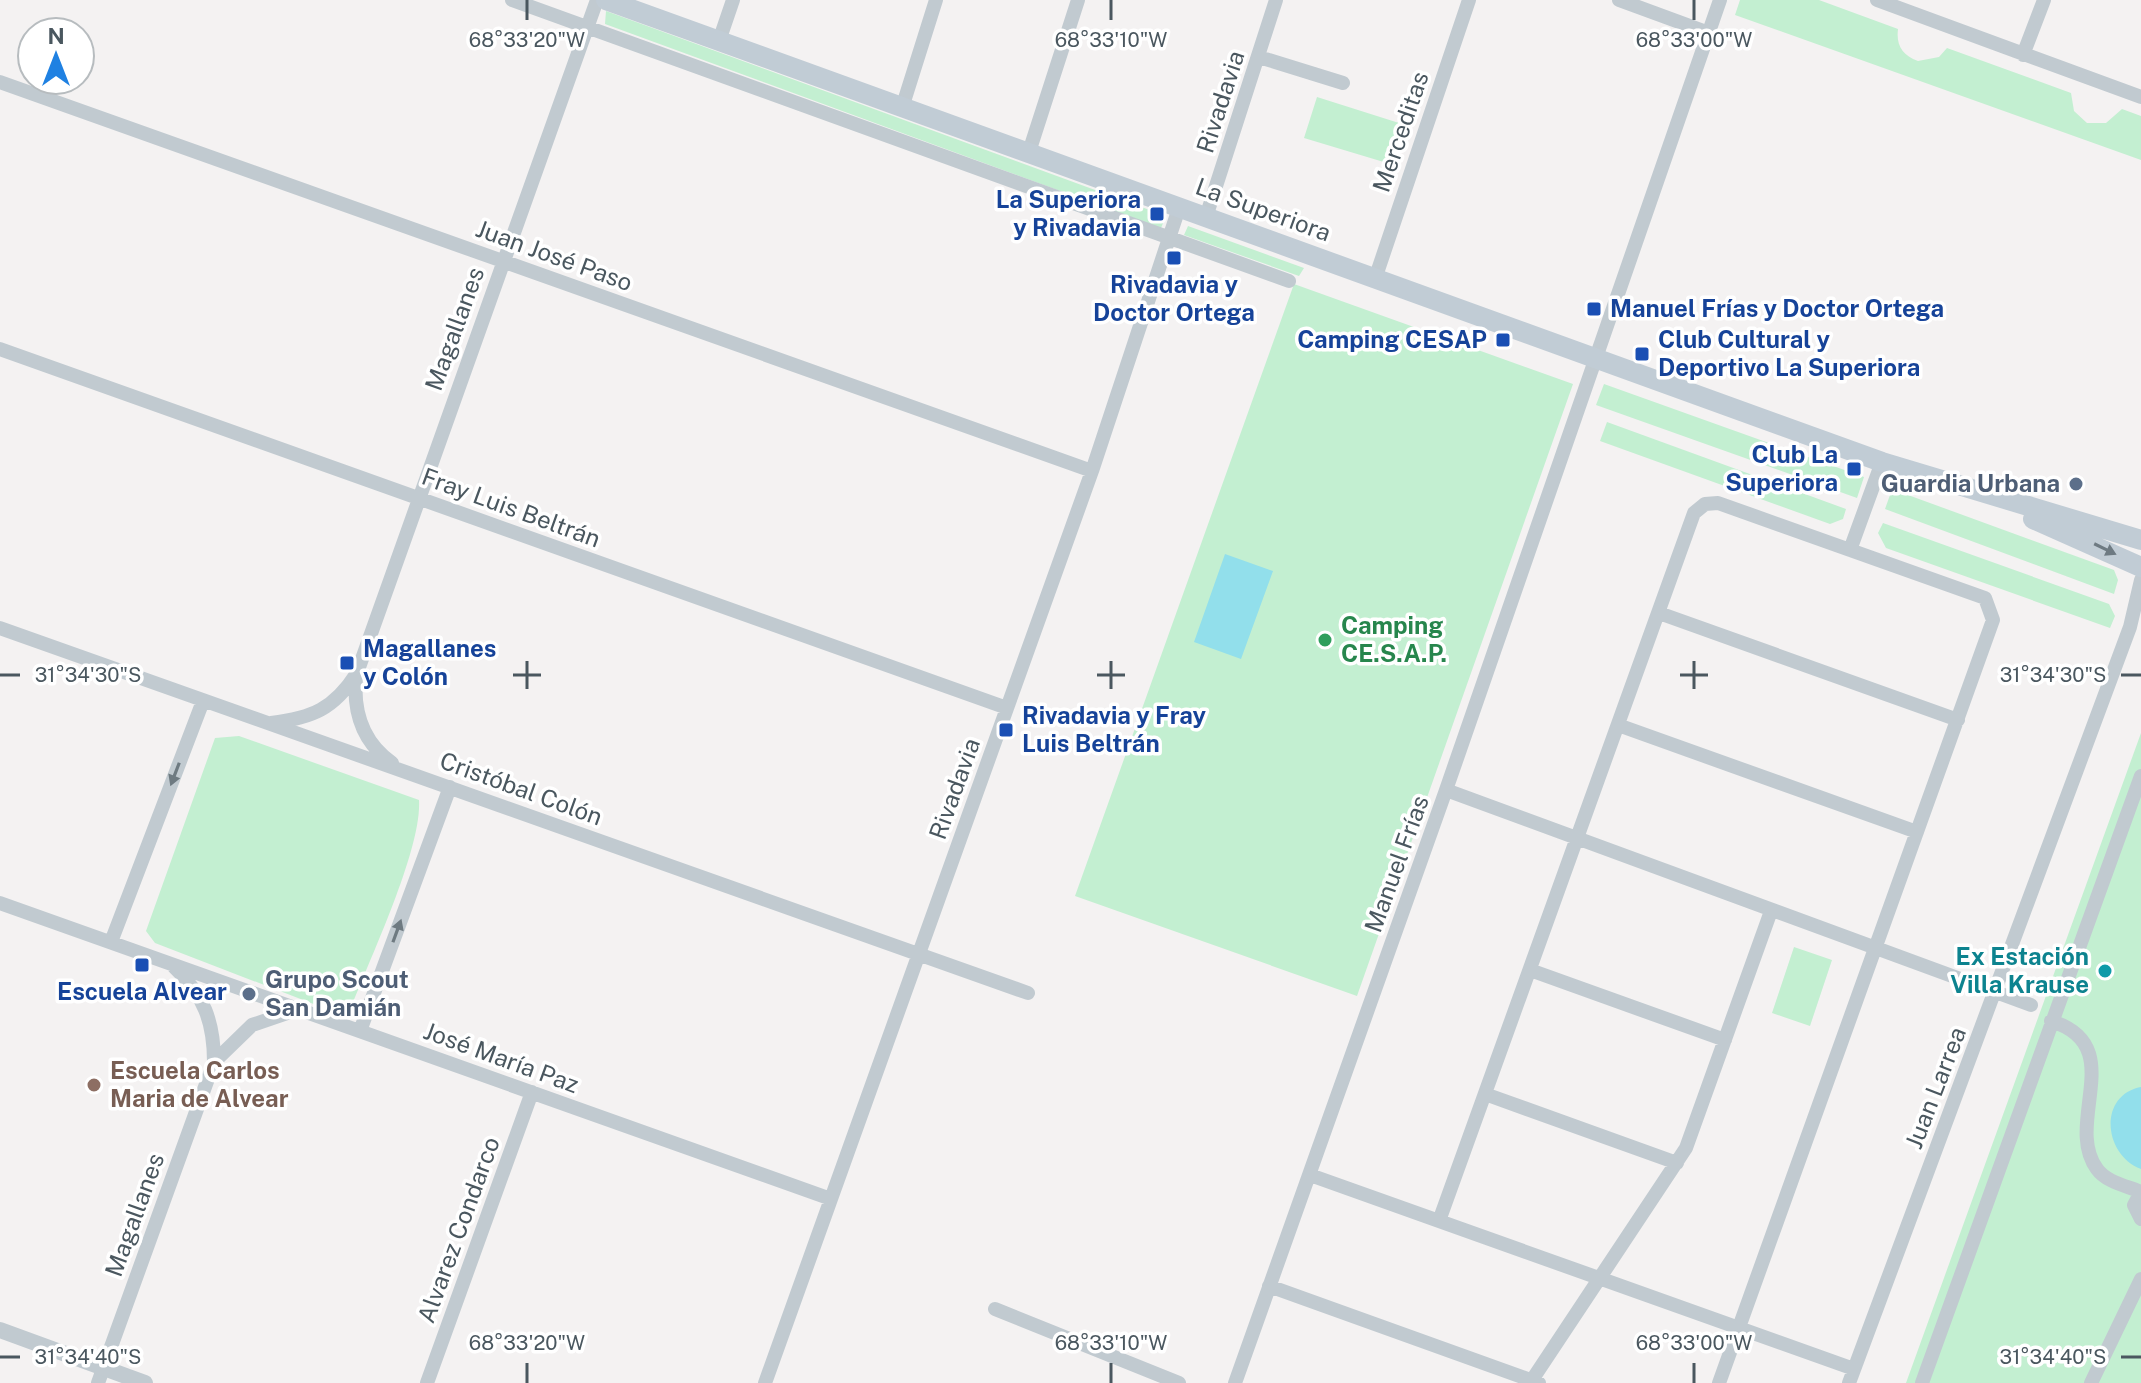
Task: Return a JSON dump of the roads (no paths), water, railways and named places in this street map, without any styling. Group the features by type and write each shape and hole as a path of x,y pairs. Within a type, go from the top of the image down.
{"main road":[{"name":"La Superiora","path":"606,0 1902,469 2069,533 2141,567"},
{"name":"La Superiora","path":"1902,469 2141,540"}],"street":[{"path":"512,0 1289,281"},
{"name":"Magallanes","path":"268,724 304,719 324,709 344,693 357,673 597,0"},
{"path":"719,41 733,0"},
{"path":"902,108 936,0"},
{"path":"1029,152 1078,0"},
{"name":"Rivadavia","path":"1206,217 1276,0"},
{"name":"Merceditas","path":"1375,279 1469,0"},
{"path":"1619,0 1709,33"},
{"name":"Manuel Frías","path":"1235,1383 1446,790 1720,0"},
{"path":"1877,0 2141,97"},
{"path":"2023,55 2044,0"},
{"path":"1259,57 1343,83"},
{"name":"Juan José Paso","path":"0,82 1092,471"},
{"name":"Rivadavia","path":"765,1383 1092,471 1179,208"},
{"name":"Fray Luis Beltrán","path":"0,349 1007,708"},
{"path":"1850,550 1882,462"},
{"path":"1439,1221 1694,513 1705,504 1718,503 1985,598 1993,620 1878,949 1719,1383"},
{"name":"Juan Larrea","path":"1851,1376 2130,627 2141,580"},
{"path":"1659,613 1958,720"},
{"name":"Juan Larrea","path":"2130,627 2141,613"},
{"name":"Cristóbal Colón","path":"0,628 1028,993"},
{"name":"Magallanes","path":"357,673 355,713 381,756 402,770"},
{"path":"111,942 203,701"},
{"path":"1618,725 1917,832"},
{"path":"1922,1383 2141,776"},
{"path":"360,1031 450,787"},
{"path":"1446,790 2031,1005"},
{"name":"José María Paz","path":"0,903 831,1199"},
{"path":"1269,1286 1533,1382 1686,1148 1771,911"},
{"path":"171,964 206,1007 214,1038 214,1062"},
{"path":"1530,970 1725,1040"},
{"path":"214,1062 252,1025 299,1009"},
{"path":"2051,1021 2068,1026 2084,1042 2092,1068 2088,1118 2093,1161 2106,1177 2141,1192 2134,1205 2141,1219"},
{"name":"Magallanes","path":"101,1376 214,1062"},
{"name":"Alvarez Condarco","path":"427,1383 532,1092"},
{"path":"1485,1094 1677,1163"},
{"path":"1310,1175 1739,1328 1851,1376"},
{"path":"2091,1383 2141,1279"},
{"path":"995,1309 1179,1383"},
{"path":"0,1330 101,1376 145,1383"}],"water":[{"path":"1225,554 1273,571 1241,659 1194,642"},
{"path":"2141,1087 2141,1169 2128,1162 2119,1151 2111,1126 2112,1113 2118,1101 2127,1092"}],"place":[{"name":"La Superiora y Rivadavia","path":"1157,214"},
{"name":"Rivadavia y Doctor Ortega","path":"1174,258"},
{"name":"Manuel Frías y Doctor Ortega","path":"1594,309"},
{"name":"Camping CESAP","path":"1503,340"},
{"name":"Club Cultural y Deportivo La Superiora","path":"1642,354"},
{"name":"Club La Superiora","path":"1854,469"},
{"name":"Guardia Urbana","path":"2076,484"},
{"name":"Camping CE.S.A.P.","path":"1325,640"},
{"name":"Magallanes y Colón","path":"347,663"},
{"name":"Rivadavia y Fray Luis Beltrán","path":"1006,730"},
{"name":"Escuela Alvear","path":"142,965"},
{"name":"Ex Estación Villa Krause","path":"2105,971"},
{"name":"Grupo Scout San Damián","path":"249,994"},
{"name":"Escuela Carlos Maria de Alvear","path":"94,1085"}]}
